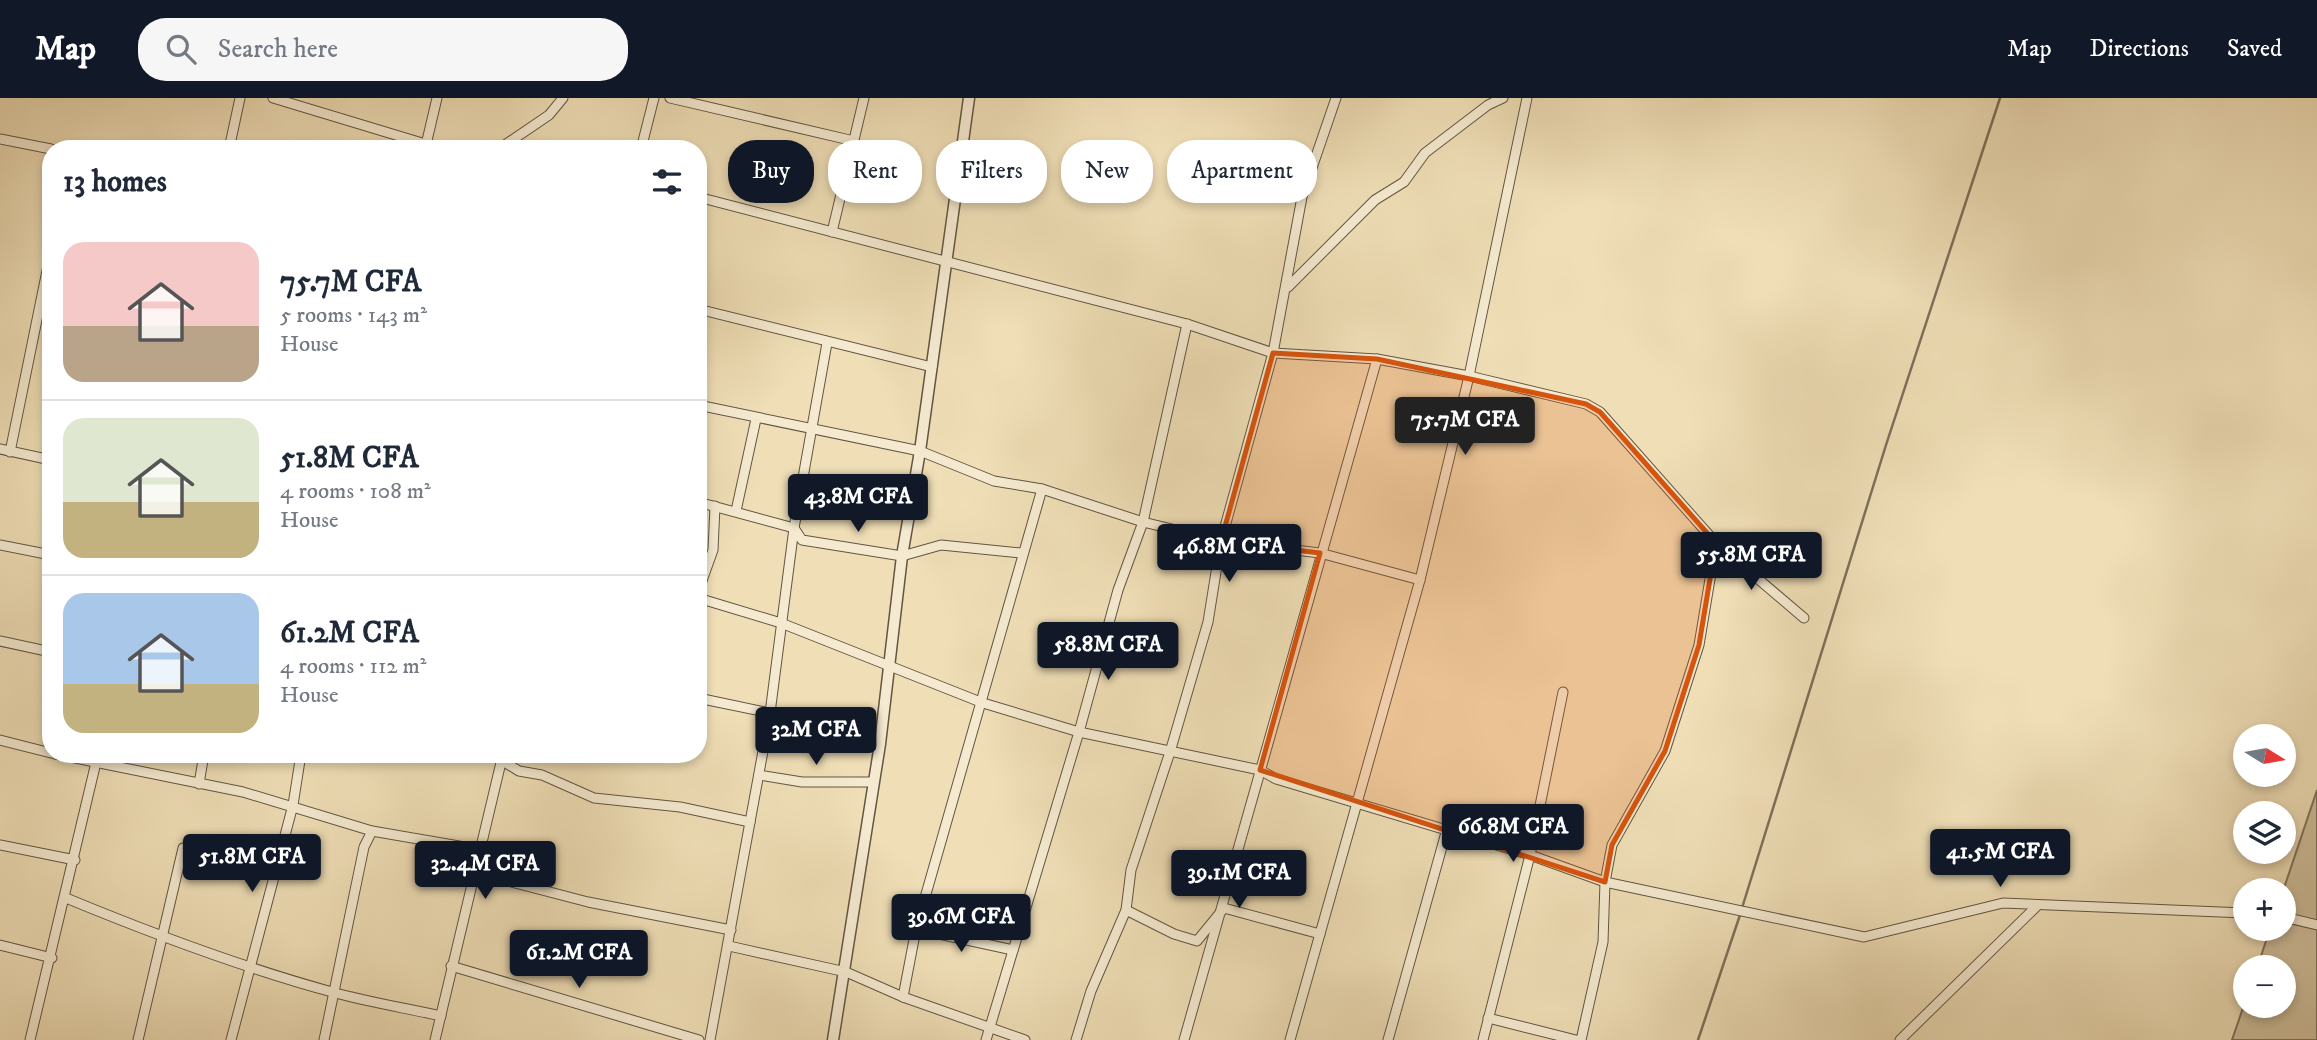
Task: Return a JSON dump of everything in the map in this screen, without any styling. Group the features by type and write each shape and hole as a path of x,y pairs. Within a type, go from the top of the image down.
{"street":[{"path":"231,140 240,98"},
{"path":"273,98 404,140"},
{"path":"428,140 437,98"},
{"path":"512,140 549,115 563,98"},
{"path":"643,140 654,98"},
{"path":"670,98 850,140"},
{"path":"854,140 864,98"},
{"path":"833,1040 846,972 872,782 880,744 902,556 920,451 969,98"},
{"path":"1076,1040 1091,991 1126,910 1131,870 1170,752 1208,622 1221,541 1273,353 1302,197 1336,98"},
{"path":"1287,288 1375,200 1404,182 1425,153 1488,105 1503,98"},
{"path":"1290,1040 1420,580 1469,376 1527,98"},
{"path":"0,139 42,147"},
{"path":"707,199 1187,324 1273,353 1377,359 1469,376 1594,407 1716,543 1804,618"},
{"path":"832,232 839,203"},
{"path":"42,290 5,450 42,458"},
{"path":"707,311 932,367"},
{"path":"986,1040 1079,732 1118,590 1143,522 1187,324"},
{"path":"710,1040 770,713 794,528 827,343"},
{"path":"1184,1040 1224,908 1320,553 1377,359"},
{"path":"707,407 920,451 994,481 1042,489 1143,522 1221,541 1320,553 1420,580"},
{"path":"736,511 756,419"},
{"path":"902,998 916,929 983,703 1021,553 1042,489"},
{"path":"707,504 794,528 802,540 902,556 942,545 1021,553"},
{"path":"707,567 713,550 715,506"},
{"path":"1581,1040 1603,942 1605,882 1612,845 1665,751 1699,645 1716,543"},
{"path":"0,545 42,553"},
{"path":"707,601 780,623 983,703 1079,732 1260,770 1276,779 1530,855 1605,882 1864,937 2003,903 2233,913"},
{"path":"0,641 42,650"},
{"path":"1483,1040 1530,855 1563,692"},
{"path":"707,700 770,713 880,744"},
{"path":"0,740 42,751"},
{"path":"88,763 293,805 372,831 482,850"},
{"path":"199,784 202,763"},
{"path":"231,1040 293,805 300,763"},
{"path":"435,1040 502,763"},
{"path":"508,763 519,771 542,775 594,798 680,807 750,822"},
{"path":"30,1040 96,765"},
{"path":"759,775 802,782 872,782"},
{"path":"1388,1040 1447,830"},
{"path":"324,1040 364,847 372,831"},
{"path":"0,845 75,860"},
{"path":"138,1040 183,848"},
{"path":"477,873 588,902 731,930"},
{"path":"66,898 162,937 249,967 334,992 441,1016"},
{"path":"1900,1040 2038,905"},
{"path":"1126,910 1174,934 1197,941 1224,908"},
{"path":"1224,908 1320,934"},
{"path":"2296,920 2317,925"},
{"path":"916,929 1013,950"},
{"path":"0,945 52,957"},
{"path":"729,946 846,972 902,998 1025,1040"},
{"path":"452,966 699,1040"},
{"path":"1488,1018 1576,1040"}],"highlighted area":[{"path":"1273,353 1377,359 1586,404 1600,412 1716,543 1699,645 1665,751 1612,845 1605,882 1260,770 1320,553 1221,541"}],"shaded area":[{"path":"2317,790 2317,1040 2232,1040 2240,1018 2296,1018 2296,955 2261,955 2266,941 2296,941 2296,878 2287,878 2292,864 2296,864 2296,852"}],"waterway":[{"path":"1742,908 1886,445 2000,98"},
{"path":"1698,1040 1740,915"}]}
